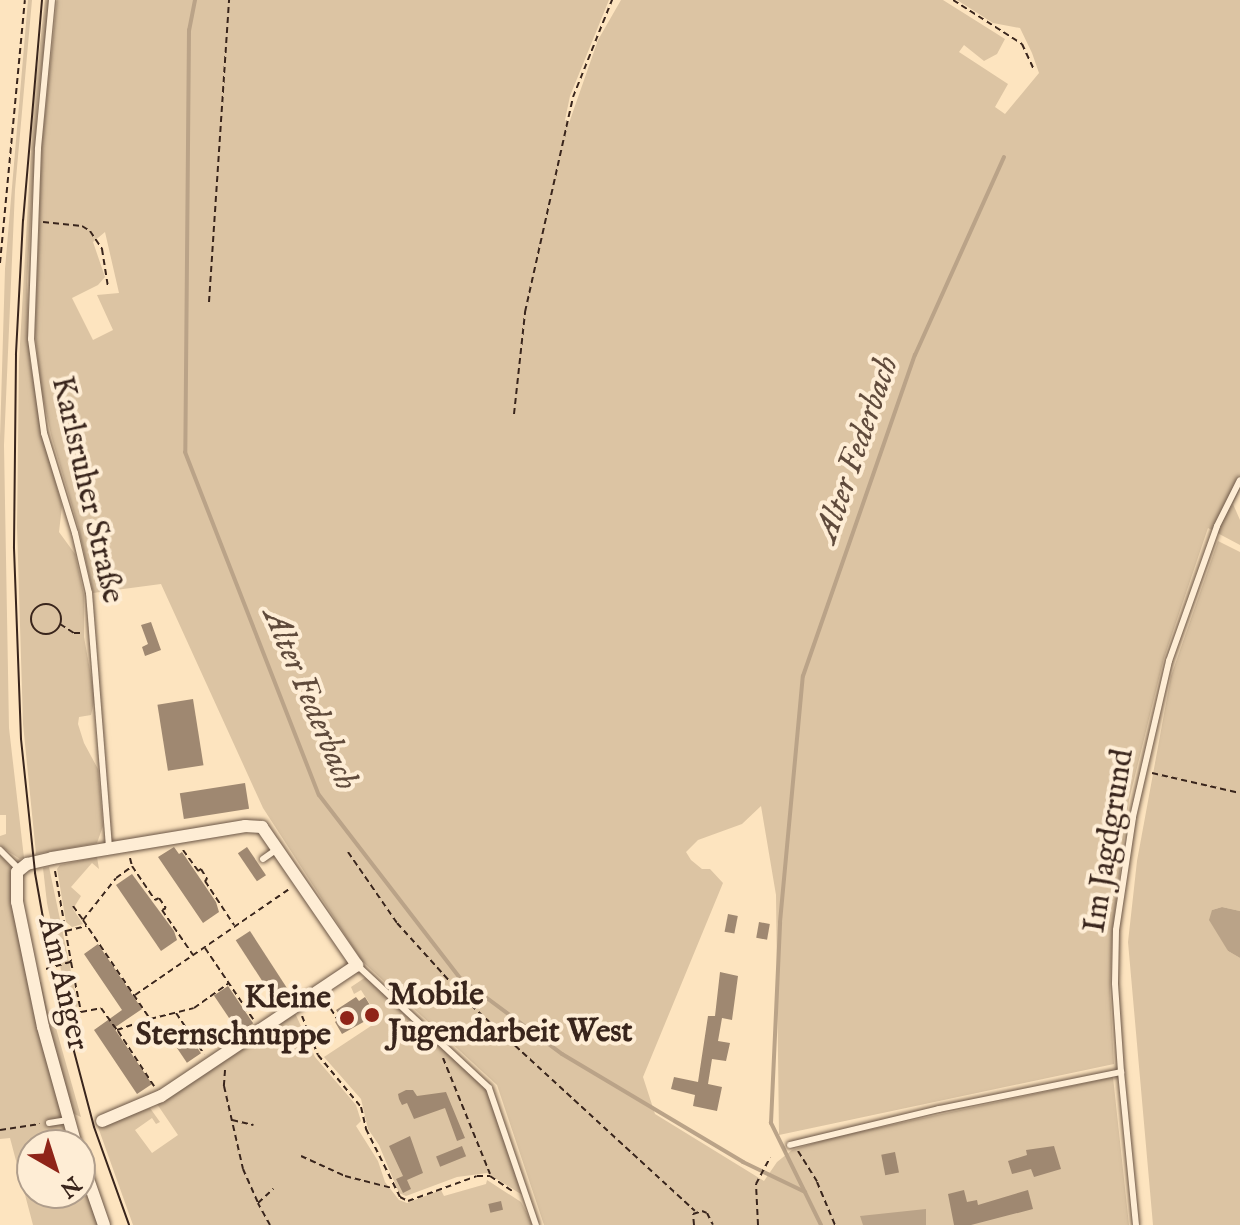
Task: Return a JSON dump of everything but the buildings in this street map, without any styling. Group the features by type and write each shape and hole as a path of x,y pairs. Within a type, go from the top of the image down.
{"street":[{"path":"19,869 52,858 255,825 266,830 357,965 161,1096 102,1121"},
{"name":"Am Anger","path":"19,869 15,885 21,926 43,1027 71,1129"},
{"path":"96,1202 104,1225"}],"lane":[{"name":"Karlsruher Straße","path":"52,0 34,222 31,323 35,382 44,433 75,533 89,593 109,848"},
{"name":"Im Jagdgrund","path":"1136,1225 1121,1072 1116,930 1143,771 1169,661 1217,526 1240,480"},
{"path":"263,859 278,849"},
{"path":"0,850 19,869"},
{"path":"357,965 489,1088 536,1225"},
{"path":"791,1144 930,1111 1121,1072"},
{"path":"49,1123 68,1120"}],"path":[{"path":"0,263 25,0"},
{"path":"209,302 229,0"},
{"path":"514,414 525,312 566,126 597,31 612,0"},
{"path":"953,0 1022,44 1034,70"},
{"path":"34,222 82,226 90,231 102,249 108,287"},
{"path":"51,605 60,615 60,624 54,632 44,634 32,625 31,615 37,607 51,605"},
{"path":"60,624 74,633 92,633"},
{"path":"1143,771 1240,793"},
{"path":"179,837 180,845 198,871 201,869 207,879 205,881 234,926"},
{"path":"348,852 397,923 471,1005 695,1211 707,1213 713,1225"},
{"path":"52,858 81,1012 101,1008 161,1096"},
{"path":"83,920 116,878 132,866 155,900 159,898 166,908 162,910 193,955"},
{"path":"134,995 299,882"},
{"path":"73,906 150,1019"},
{"path":"65,932 86,926"},
{"path":"204,947 259,1029"},
{"path":"41,971 71,962"},
{"path":"117,1030 194,1008 229,983"},
{"path":"318,990 342,1026 345,1024"},
{"path":"297,1004 318,1055 361,1107 366,1129 377,1145 393,1189"},
{"path":"176,1012 210,1063"},
{"path":"439,1040 439,1049 490,1176 523,1201 529,1200"},
{"path":"223,1055 224,1086 243,1169 270,1225"},
{"path":"231,1120 253,1125"},
{"path":"0,1130 49,1123"},
{"path":"791,1144 817,1182 835,1225"},
{"path":"301,1156 345,1176 393,1189 408,1201 449,1183 490,1176"},
{"path":"758,1225 756,1184 770,1158"},
{"path":"258,1203 273,1189"},
{"path":"694,1225 695,1211"}],"shaded area":[{"path":"28,0 32,0 15,190 4,445 9,728 24,858 20,859 0,846 0,836 6,834 6,815 0,815 0,437 5,269"},
{"path":"45,0 50,0 38,96 27,282 30,361 42,433 62,506 59,532 75,554 84,595 84,637 95,698 91,715 79,717 78,724 98,769 103,826 97,843 36,854 23,724 17,527 19,362 34,96"},
{"path":"57,0 609,0 570,96 565,120 569,123 598,40 621,0 943,0 1005,39 997,54 984,61 964,45 959,52 1008,84 995,107 1005,114 1039,73 1032,53 1020,28 993,23 957,0 1240,0 1240,489 1233,504 1240,520 1240,545 1208,528 1164,658 1129,800 1112,935 1110,991 1114,1064 779,1135 776,895 761,806 742,824 698,840 686,852 691,860 702,869 710,869 723,883 643,1077 655,1114 764,1181 777,1162 792,1150 831,1138 1113,1077 1129,1225 544,1225 497,1085 362,961 263,808 161,584 93,593 41,388 35,333 42,144","holes":["105,232 119,293 97,295 113,330 93,340 72,298 98,285 105,277 93,242"]},
{"path":"1218,541 1240,552 1240,911 1222,907 1212,910 1228,951 1240,958 1240,1225 1153,1225 1128,942 1137,861 1171,676"},
{"path":"0,855 12,868 11,897 32,1006 62,1117 48,1120 51,1125 61,1124 64,1129 16,1129 16,1161 10,1138 0,1139"},
{"path":"97,857 99,869 92,863 71,887 81,896 73,909 83,924 72,927 66,922 57,869 60,865"},
{"path":"49,867 78,1005 76,1011 70,1013 47,903 43,868"},
{"path":"1222,907 1240,911 1240,958 1228,951 1209,920 1212,910"},
{"path":"366,977 486,1089 502,1126 524,1196 487,1173 457,1177 406,1196 399,1193 379,1145 368,1129 361,1099 324,1057 380,1020 361,990 354,994 351,987"},
{"path":"38,982 41,982 50,1021 54,1021 81,1117 72,1113"},
{"path":"295,1013 315,1057 356,1105 361,1121 356,1126 378,1161 385,1182 399,1200 407,1203 441,1190 444,1196 486,1184 487,1180 521,1202 533,1225 133,1225 98,1127 150,1108 160,1122 156,1124 152,1118 135,1130 152,1153 178,1135 157,1104"},
{"path":"29,1209 92,1209 98,1225 33,1225"},
{"path":"926,1209 926,1225 863,1225 860,1216"}],"waterway":[{"name":"Alter Federbach","path":"195,0 189,30 185,452 319,795 460,978 562,1054 743,1162 805,1192"},
{"name":"Alter Federbach","path":"821,1225 771,1123 780,922 803,676 915,355 1004,157"}],"tram line":[{"path":"42,0 23,220 16,355 14,548 21,739 35,873 52,968 94,1127 129,1225"}],"place":[{"name":"Mobile Jugendarbeit West","path":"372,1015"},
{"name":"Kleine Sternschnuppe","path":"347,1018"}]}
